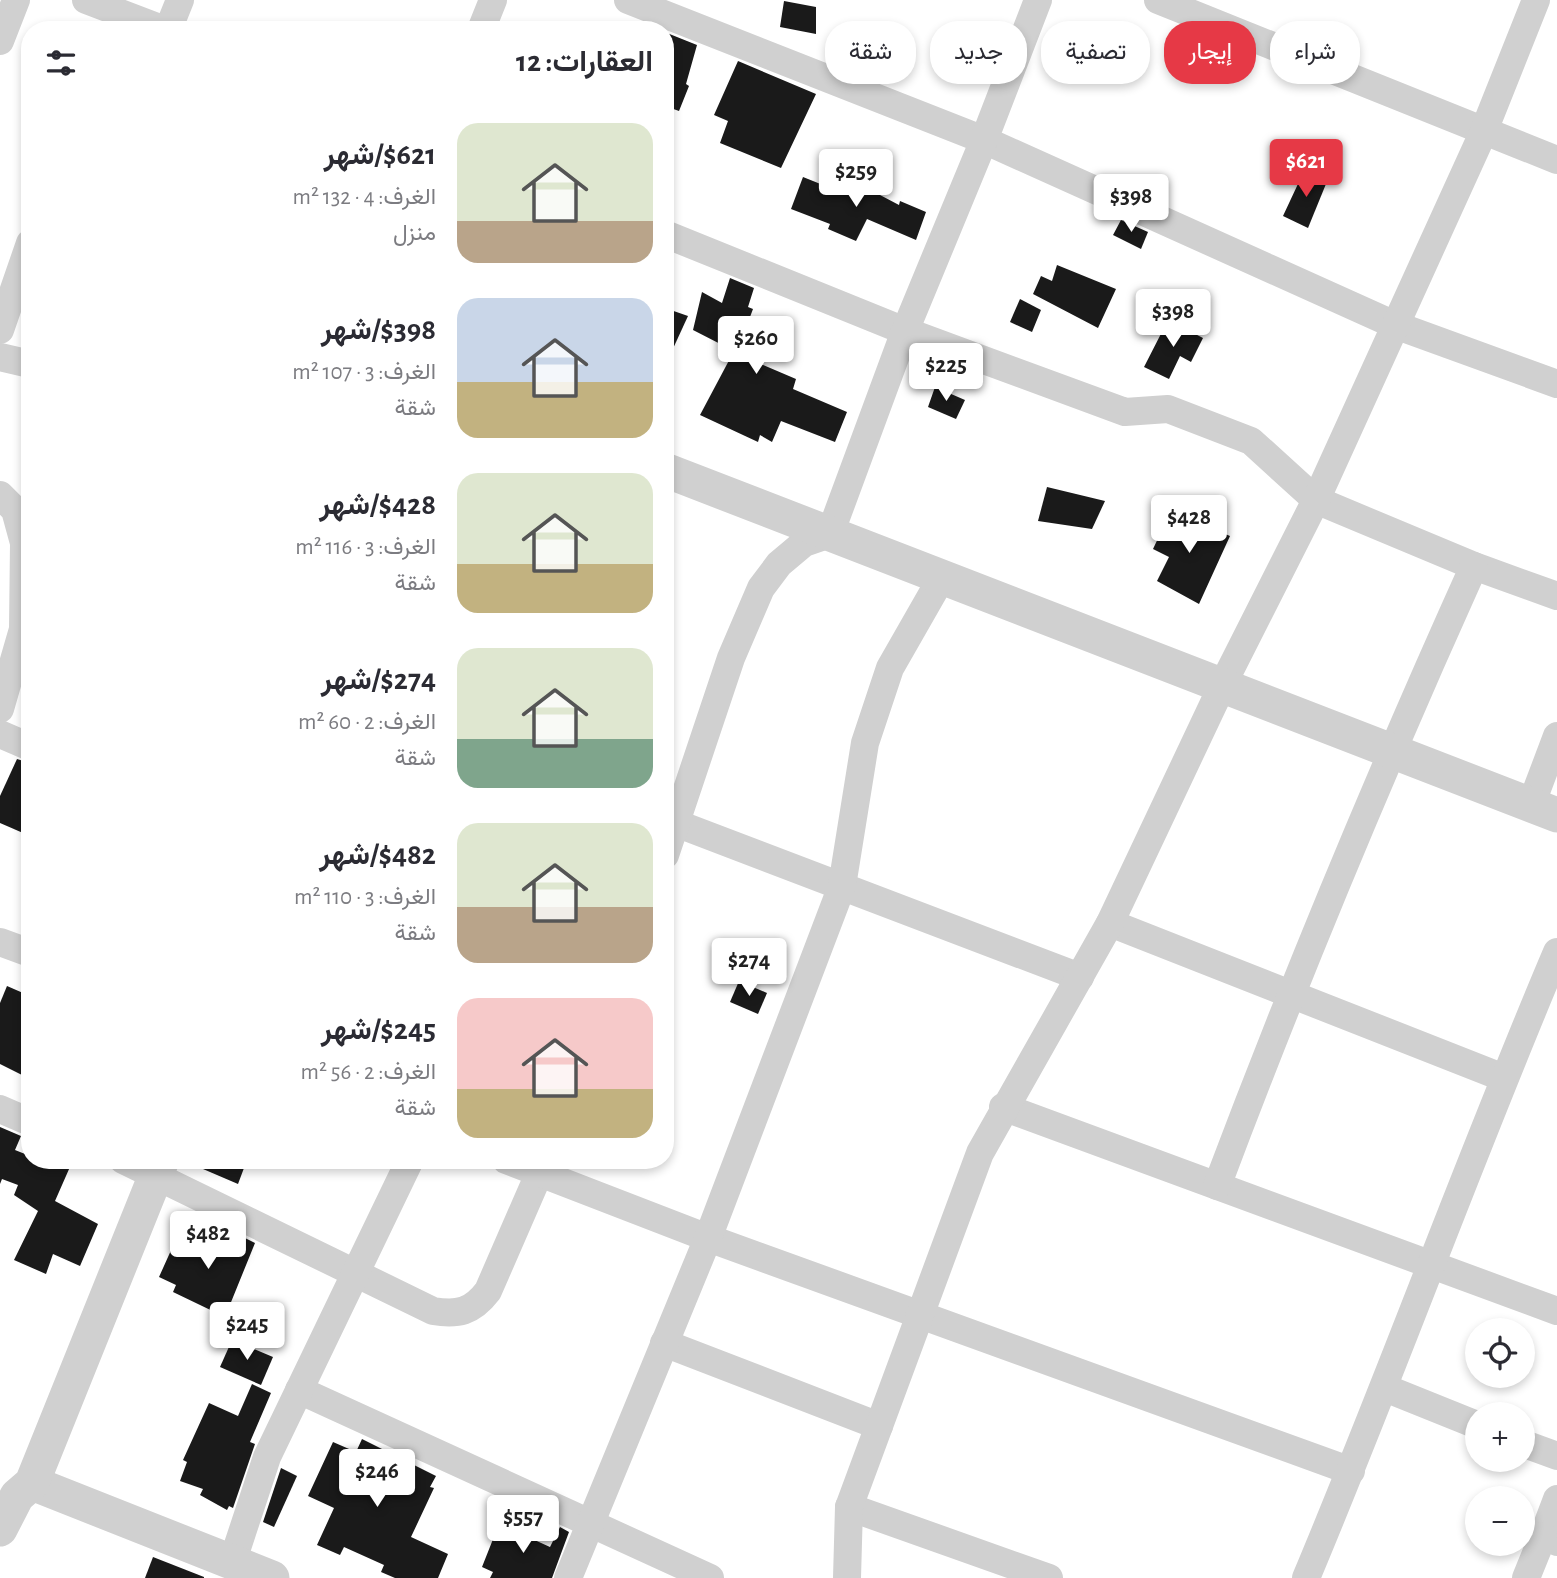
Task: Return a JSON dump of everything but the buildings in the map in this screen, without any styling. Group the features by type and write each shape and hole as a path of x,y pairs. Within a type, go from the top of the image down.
{"street":[{"path":"0,41 16,0"},
{"path":"171,21 180,0"},
{"path":"485,21 493,0"},
{"path":"628,0 984,140 1395,325 1557,384"},
{"path":"830,534 905,331 1038,0"},
{"path":"1158,0 1557,160"},
{"path":"847,1578 849,1507 979,1153 1110,923 1222,685 1315,500 1483,132 1536,0"},
{"path":"100,13 132,21"},
{"path":"674,238 905,331 1125,412 1168,409 1251,441 1315,500 1474,566 1557,596"},
{"path":"0,330 21,269"},
{"path":"0,357 21,362"},
{"path":"674,473 1544,810 1557,736"},
{"path":"0,495 15,510 21,525"},
{"path":"674,813 731,658 761,588 779,564 804,543 830,534"},
{"path":"1217,1185 1288,995 1391,751 1474,566"},
{"path":"568,1578 708,1238 842,886 858,779 873,714 895,658 942,577"},
{"path":"0,709 21,636"},
{"path":"0,734 21,743"},
{"path":"674,822 1080,977"},
{"path":"1110,923 1504,1078"},
{"path":"0,942 21,950"},
{"path":"1306,1578 1385,1388 1504,1078 1557,952"},
{"path":"1003,1107 1557,1311"},
{"path":"0,1109 21,1118"},
{"path":"2,1519 23,1489 32,1483 158,1169"},
{"path":"163,1169 358,1274 433,1311 451,1314 470,1308 488,1291 541,1169"},
{"path":"232,1563 267,1457 358,1274 406,1169"},
{"path":"547,1169 708,1238 1351,1471"},
{"path":"664,1343 879,1426"},
{"path":"1385,1388 1465,1420"},
{"path":"299,1390 710,1578"},
{"path":"1535,1448 1557,1456"},
{"path":"32,1483 272,1578"},
{"path":"1526,1578 1550,1539 1557,1499"},
{"path":"849,1507 1049,1578"}]}
